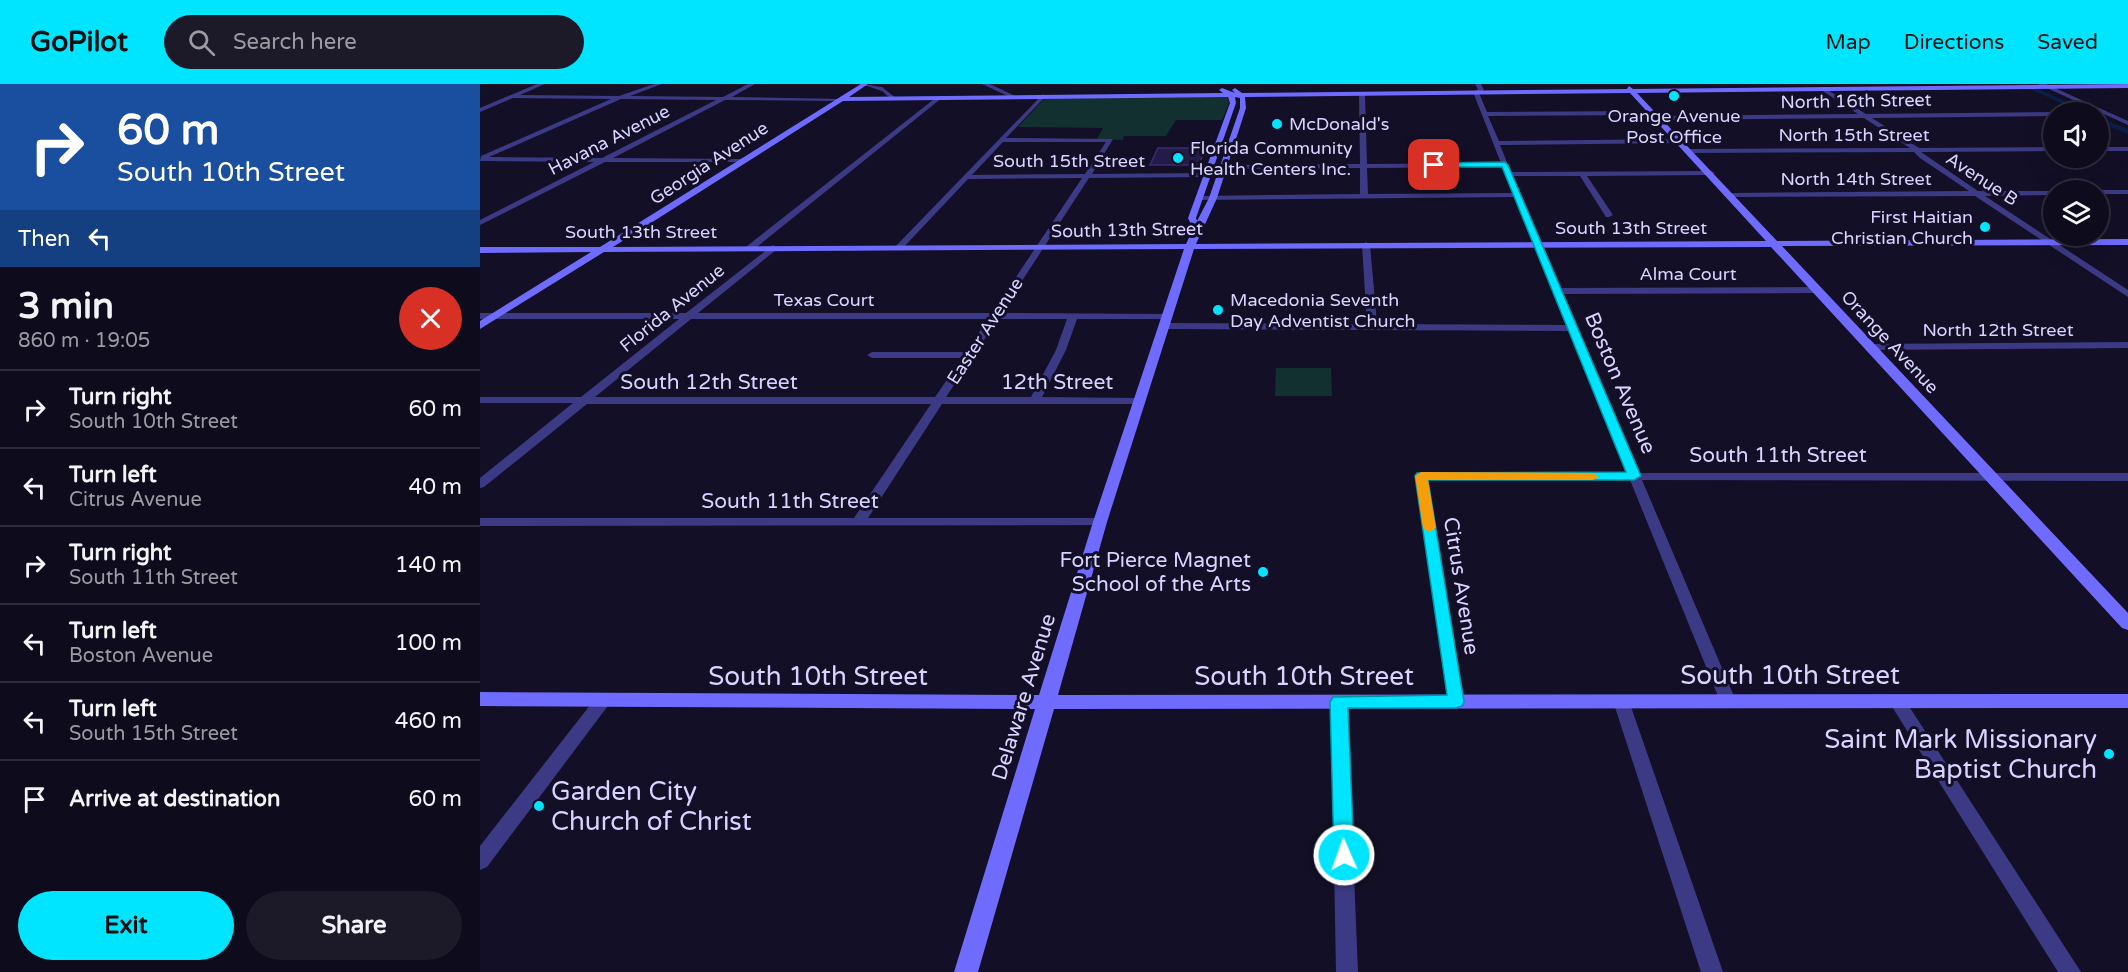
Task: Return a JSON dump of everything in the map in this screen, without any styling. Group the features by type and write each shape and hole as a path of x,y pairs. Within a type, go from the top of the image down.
{"street":[{"path":"480,110 542,84"},
{"path":"480,159 619,98 659,84"},
{"name":"Havana Avenue","path":"480,223 752,84"},
{"path":"864,84 874,85 891,94 893,98"},
{"name":"Georgia Avenue","path":"480,326 864,84"},
{"path":"985,84 1012,96"},
{"name":"Orange Avenue","path":"1626,84 2128,624"},
{"path":"1965,84 1974,88"},
{"path":"1218,86 1241,94"},
{"path":"1218,86 1229,94"},
{"path":"2049,87 2128,123"},
{"path":"513,97 839,99 1362,94 1477,88 1632,91 2128,87"},
{"name":"Boston Avenue","path":"1477,88 1517,195 1728,701"},
{"name":"Avenue B","path":"1823,89 1918,150 1917,153 1922,157 2043,236"},
{"name":"Delaware Avenue","path":"1196,230 1192,218 1233,103 1229,94"},
{"name":"Delaware Avenue","path":"966,972 1100,522 1190,246 1213,198 1224,167 1244,102 1241,94"},
{"path":"1362,94 1364,197"},
{"path":"898,248 1042,96"},
{"path":"750,248 940,97"},
{"name":"North 16th Street","path":"1486,114 1865,116 2043,114"},
{"path":"2110,115 2128,115"},
{"name":"Easter Avenue","path":"859,521 1111,140 1002,140"},
{"path":"1497,143 1680,141"},
{"name":"North 15th Street","path":"1690,151 2043,149"},
{"path":"2109,149 2128,149"},
{"path":"480,159 743,161"},
{"path":"1224,167 1505,165"},
{"path":"1509,174 1711,173"},
{"path":"1582,174 1609,215"},
{"name":"South 15th Street","path":"966,177 1207,175"},
{"path":"2109,192 2128,192"},
{"name":"North 14th Street","path":"1731,195 2043,193"},
{"path":"1199,198 1517,195"},
{"name":"South 13th Street","path":"480,250 2043,242"},
{"name":"South 13th Street","path":"2109,242 2128,242"},
{"path":"1366,245 1372,327"},
{"name":"Avenue B","path":"2058,246 2128,294"},
{"name":"Florida Avenue","path":"480,484 773,248"},
{"name":"Alma Court","path":"1558,291 1818,290"},
{"name":"Texas Court","path":"480,316 1073,316 1372,327 1572,328"},
{"path":"1034,402 1044,380 1064,349 1073,316"},
{"name":"North 12th Street","path":"1869,347 2128,345"},
{"path":"872,354 969,355"},
{"name":"South 12th Street","path":"480,400 938,402"},
{"name":"12th Street","path":"938,402 1140,401"},
{"name":"South 11th Street","path":"1421,476 2128,477"},
{"name":"Citrus Avenue","path":"1421,476 1456,702"},
{"name":"South 11th Street","path":"480,522 1100,522"},
{"name":"South 10th Street","path":"480,699 1045,702 2128,701"},
{"path":"480,861 604,699"},
{"path":"1621,701 1712,972"},
{"path":"1897,701 2070,972"},
{"path":"1339,702 1347,972"}],"green space":[{"path":"1227,96 1229,103 1222,120 1176,120 1166,136 1124,136 1123,140 1097,139 1103,128 1018,127 1046,97"},
{"path":"1276,368 1331,368 1332,396 1275,396"}],"building":[{"name":"Florida Community Health Centers Inc.","path":"1158,148 1204,148 1204,151 1199,165 1150,165"}],"waterway":[{"path":"2022,84 2062,102"},
{"path":"2109,124 2128,132"}],"slow traffic":[{"path":"1429,528 1421,476 1593,477"}],"place":[{"name":"Orange Avenue Post Office","path":"1674,96"},
{"name":"McDonald's","path":"1277,124"},
{"name":"Florida Community Health Centers Inc.","path":"1178,158"},
{"name":"First Haitian Christian Church","path":"1985,227"},
{"name":"Macedonia Seventh Day Adventist Church","path":"1218,310"},
{"name":"Fort Pierce Magnet School of the Arts","path":"1263,572"},
{"name":"Saint Mark Missionary Baptist Church","path":"2109,754"},
{"name":"Garden City Church of Christ","path":"539,806"}],"route":[{"path":"1344,855 1339,702 1456,702 1421,476 1634,476 1505,165 1434,165"}]}
